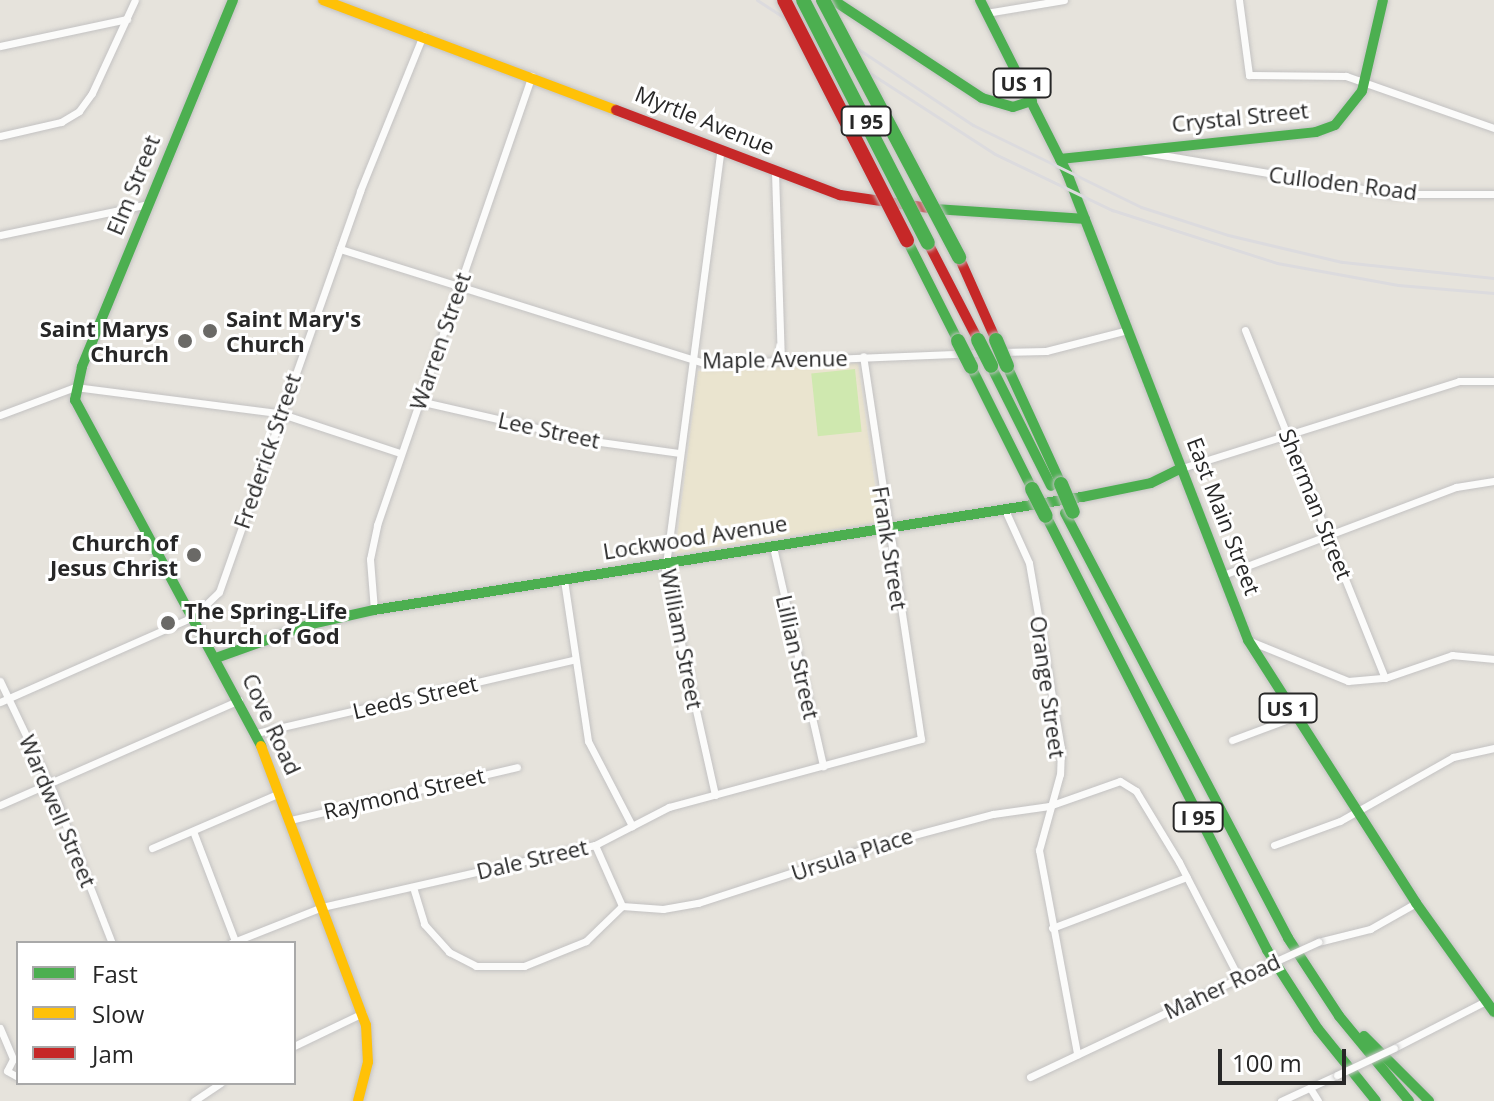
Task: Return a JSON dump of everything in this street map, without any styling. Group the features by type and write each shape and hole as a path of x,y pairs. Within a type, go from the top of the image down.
{"main road":[{"name":"Elm Street","path":"75,387 233,0"},
{"name":"Myrtle Avenue","path":"323,0 532,76 775,172 867,201 1085,219"},
{"path":"773,0 848,125"},
{"name":"I 95","path":"784,0 1267,950 1318,1029 1376,1101"},
{"name":"I 95","path":"803,0 991,366 1056,485 1114,605 1273,911 1321,991 1409,1101"},
{"path":"823,0 959,257 1056,485"},
{"path":"833,0 982,98 1013,107 1032,101"},
{"name":"Crystal Street","path":"1060,159 1326,129 1351,111 1364,82 1383,0"},
{"name":"East Main Street","path":"983,6 1060,159 1248,640 1294,717 1416,903 1490,1007"},
{"name":"Cove Road","path":"75,387 83,420 239,700 280,793 363,1013 368,1062 358,1101"},
{"name":"Lockwood Avenue","path":"216,658 311,624 374,610 1005,510 1138,486 1182,468"},
{"path":"1321,991 1429,1101"}],"street":[{"path":"0,136 61,122 79,111 135,0"},
{"path":"983,6 1064,0"},
{"path":"1239,0 1249,75 1329,73 1364,82 1494,128"},
{"path":"0,46 127,19"},
{"name":"Frederick Street","path":"4,700 193,617 219,592 279,413 423,35"},
{"name":"Warren Street","path":"374,610 370,559 400,453 532,76"},
{"path":"1191,144 1193,161"},
{"name":"William Street","path":"715,795 666,564 721,149"},
{"name":"Culloden Road","path":"1137,150 1392,194 1494,194"},
{"path":"775,172 781,361"},
{"path":"0,235 149,204"},
{"name":"Maple Avenue","path":"340,249 458,290 693,361 781,361 1046,351 1128,330"},
{"name":"Sherman Street","path":"1245,330 1289,432 1385,678"},
{"name":"Frank Street","path":"863,356 886,528 921,739"},
{"path":"1182,468 1459,381 1494,381"},
{"path":"0,415 75,387 279,413 400,453"},
{"name":"Lee Street","path":"419,401 593,441 680,453"},
{"path":"1223,575 1456,487 1494,481"},
{"name":"Orange Street","path":"1005,510 1029,563 1061,748 1060,774 1039,850 1077,1054"},
{"name":"Lillian Street","path":"773,547 823,766"},
{"path":"564,580 573,660 590,747 632,826"},
{"path":"1248,640 1285,652 1335,678 1385,678 1452,655 1494,659"},
{"name":"Leeds Street","path":"256,733 573,660"},
{"name":"Wardwell Street","path":"0,681 4,700 49,784 111,941"},
{"path":"0,805 239,700"},
{"path":"1232,740 1294,717"},
{"name":"Dale Street","path":"236,941 322,907 595,845 669,807 921,739"},
{"path":"1274,845 1357,811 1453,757 1494,748"},
{"name":"Raymond Street","path":"290,820 517,767"},
{"name":"Ursula Place","path":"622,906 681,907 933,828 1049,806 1110,783 1130,784 1187,877 1239,978"},
{"path":"152,848 280,793"},
{"path":"193,831 233,941"},
{"path":"413,887 424,924 436,940 463,961 491,968 524,966 560,956 594,935 622,906 595,845"},
{"path":"1052,928 1187,877"},
{"name":"Maher Road","path":"1030,1077 1318,942 1370,929 1416,903"},
{"path":"1281,1101 1490,1007"},
{"path":"296,1045 363,1013"},
{"path":"0,1028 15,1059 7,1071 16,1076"},
{"path":"194,1101 218,1085"},
{"path":"1310,1088 1318,1101"}],"shaded area":[{"path":"858,363 880,522 675,554 698,371"}],"green space":[{"path":"855,369 862,432 818,436 811,374"}],"railway":[{"path":"757,0 995,154 1112,210 1277,263 1398,285 1494,293"},
{"path":"784,0 973,125 1141,207 1228,235 1342,262 1494,278"}],"traffic: fast":[{"path":"233,0 82,367 75,400 261,746"},
{"path":"803,0 928,243"},
{"path":"823,0 959,257"},
{"path":"833,0 982,98 1013,107 1032,101"},
{"path":"980,0 1067,173 1248,640 1416,903 1494,1012"},
{"path":"1060,159 1316,132 1335,125 1362,91 1383,0"},
{"path":"936,209 1085,219"},
{"path":"907,240 958,341"},
{"path":"978,340 991,366"},
{"path":"996,340 1007,366"},
{"path":"958,341 971,367"},
{"path":"991,366 1051,486"},
{"path":"1007,366 1061,484"},
{"path":"971,367 1032,489"},
{"path":"216,658 311,624 374,610 1082,497 1151,483 1182,468"},
{"path":"1061,484 1073,512"},
{"path":"1032,489 1046,516"},
{"path":"1065,513 1288,938 1339,1016 1409,1101"},
{"path":"1046,516 1267,950 1318,1029 1376,1101"},
{"path":"1364,1036 1429,1101"}],"traffic: slow":[{"path":"323,0 616,110"},
{"path":"261,746 366,1025 368,1062 358,1101"}],"traffic: jam":[{"path":"784,0 907,240"},
{"path":"616,110 840,195 936,209"},
{"path":"928,243 978,340"},
{"path":"959,257 996,340"}],"place":[{"name":"Saint Mary's Church","path":"210,331"},
{"name":"Saint Marys Church","path":"185,341"},
{"name":"Church of Jesus Christ","path":"194,555"},
{"name":"The Spring-Life Church of God","path":"168,623"}]}
